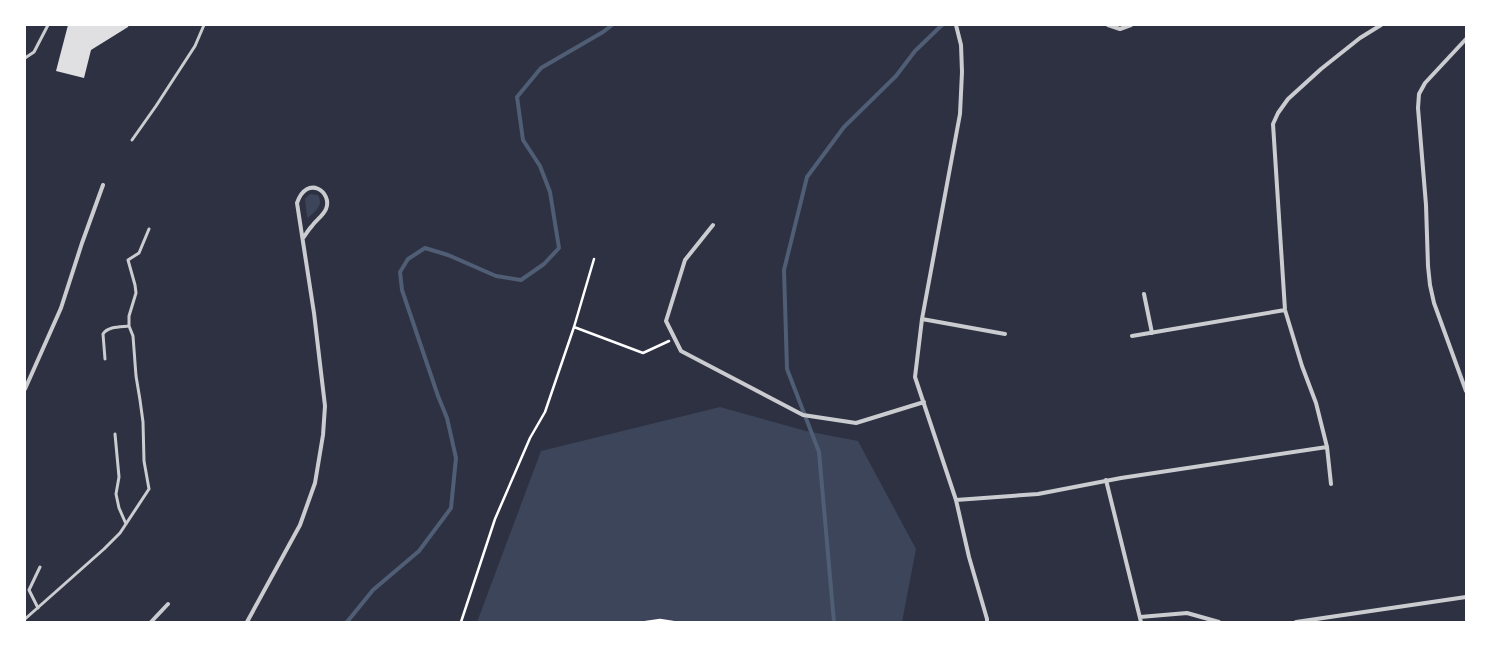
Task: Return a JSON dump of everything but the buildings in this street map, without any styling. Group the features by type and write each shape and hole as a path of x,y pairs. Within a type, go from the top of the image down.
{"street":[{"path":"957,25 961,45 962,72 960,114 922,319 915,377 956,500 969,557 987,622"},
{"path":"1108,25 1120,30 1131,25"},
{"path":"1332,484 1327,447 1316,403 1302,366 1285,310 1273,124 1278,113 1288,99 1321,69 1360,38 1381,25"},
{"path":"1466,39 1425,83 1419,94 1418,108 1426,205 1430,285 1434,303 1466,391"},
{"path":"25,389 61,308 103,185"},
{"path":"247,622 300,525 315,483 323,436 325,406 298,203 300,195 306,189 318,188 324,194 327,203 326,209 303,238"},
{"path":"713,225 685,260 666,321 681,351 803,415 856,423 924,402"},
{"path":"1144,294 1152,332"},
{"path":"1132,336 1285,310"},
{"path":"922,319 1005,334"},
{"path":"956,500 1038,494 1106,480 1327,447"},
{"path":"1106,480 1141,620 1186,613 1219,622"},
{"path":"1296,622 1466,597"},
{"path":"151,622 168,604"}],"lane":[{"path":"25,58 34,52 48,25"},
{"path":"132,140 195,46 204,25"},
{"path":"25,619 120,533 149,489 144,461 142,422 133,336 129,326 129,316 136,293 128,260 139,253 149,229"},
{"path":"105,359 103,334 105,331 109,328 129,326"},
{"path":"115,434 119,477 116,494 119,508 126,524"},
{"path":"38,608 29,590 40,567"}],"path":[{"path":"461,622 495,519 530,438 545,412 574,327 594,259"},
{"path":"574,327 643,353 675,338"},
{"path":"646,622 660,620 673,622"}],"shaded area":[{"path":"310,194 318,195 320,202 316,211 308,218 305,199"},
{"path":"720,407 806,431 858,441 916,549 902,622 477,622 541,451"}],"waterway":[{"path":"347,622 373,590 419,551 451,508 456,458 447,418 402,290 400,272 408,259 425,248 448,255 496,276 521,280 544,264 559,248 550,192 540,166 523,140 517,97 541,68 603,32 612,25"},
{"path":"834,622 819,452 787,369 784,270 807,177 844,127 896,76 915,51 942,25"}]}
